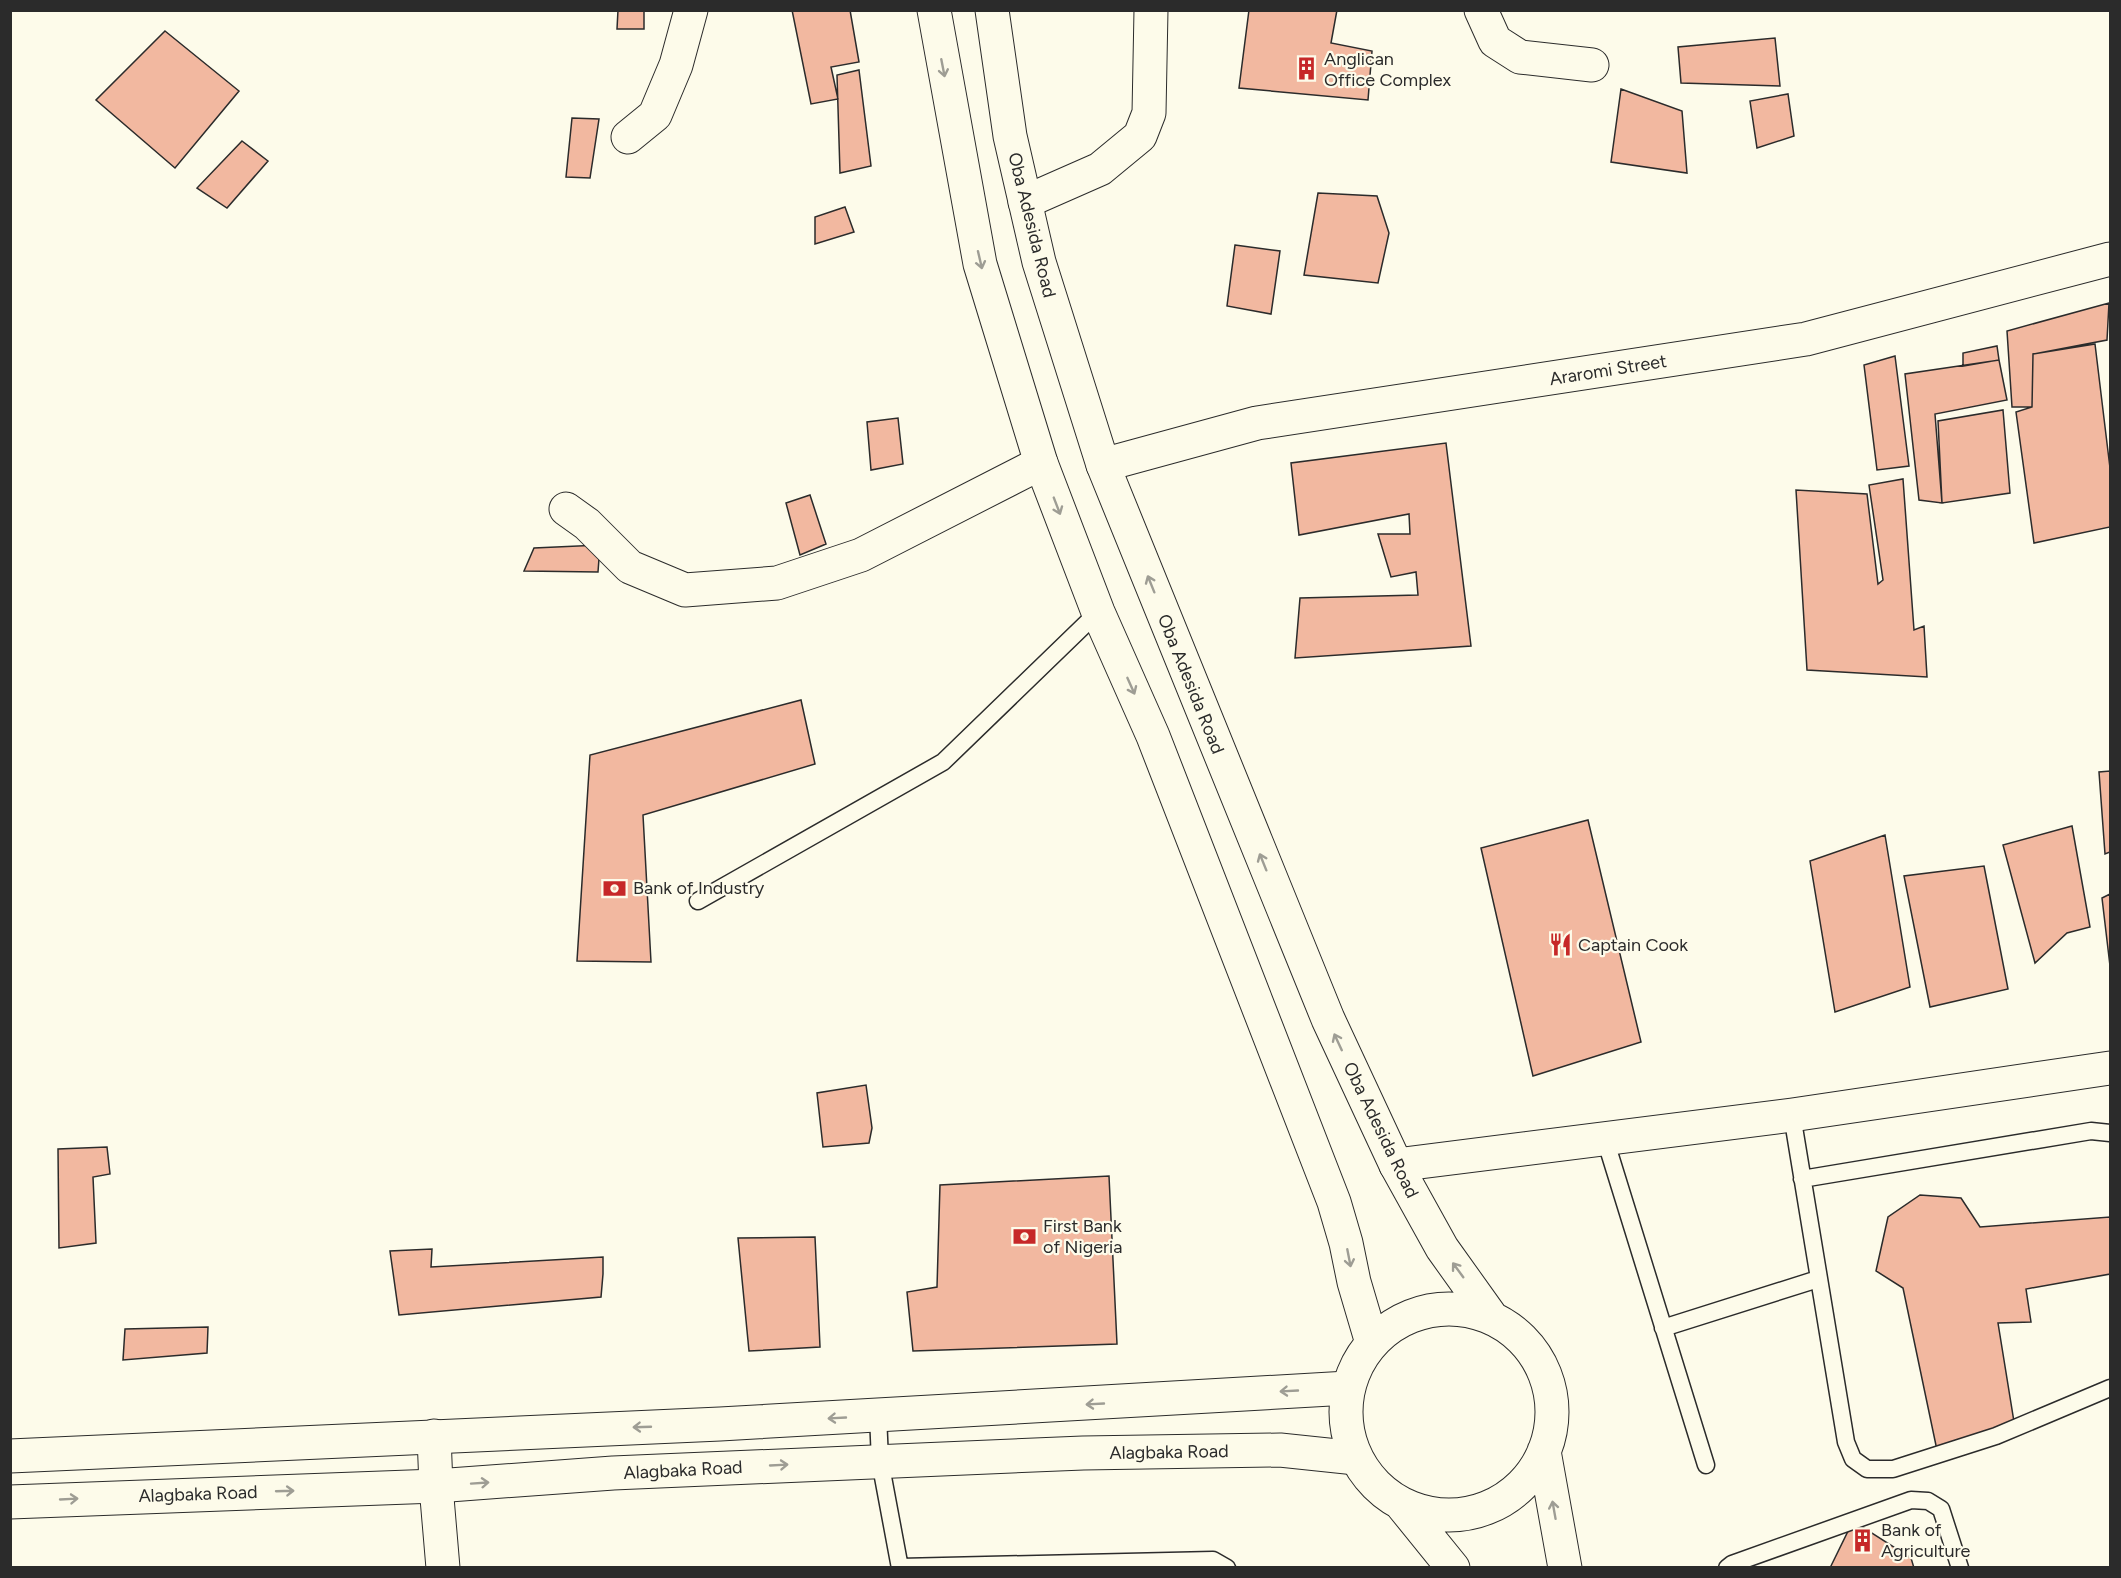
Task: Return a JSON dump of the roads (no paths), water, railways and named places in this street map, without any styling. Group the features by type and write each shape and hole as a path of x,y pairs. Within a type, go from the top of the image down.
{"main road":[{"path":"628,137 655,114 676,65 691,10"},
{"path":"934,10 980,264 1041,463 1098,612 1153,736 1334,1202 1372,1342"},
{"name":"Oba Adesida Road","path":"992,10 1010,136 1038,262 1103,465 1323,1008 1396,1165 1442,1248 1492,1318"},
{"path":"1025,202 1100,169 1140,136 1149,113 1151,10"},
{"path":"1481,10 1495,40 1520,57 1592,65"},
{"name":"Araromi Street","path":"1103,465 1257,423 1806,339 2110,259"},
{"path":"566,509 587,524 630,567 686,590 777,583 861,555 1041,463"},
{"path":"1396,1165 1792,1114 2110,1068"},
{"path":"1402,1505 1443,1516 1485,1509 1521,1486 1544,1451 1551,1420 1549,1389 1538,1360 1518,1335 1492,1318 1450,1308 1408,1317 1372,1342 1357,1364 1348,1388 1346,1424 1356,1458 1375,1485 1402,1505 1454,1568"},
{"path":"10,1456 878,1415 1348,1388"},
{"path":"434,1436 443,1568"},
{"name":"Alagbaka Road","path":"10,1502 436,1486 613,1473 1071,1454 1280,1450 1356,1458"},
{"path":"1544,1451 1565,1568"}],"lane":[{"path":"698,901 943,762 1098,612"},
{"path":"1792,1114 1846,1442 1854,1459 1867,1468 1893,1468 1996,1436 2110,1388"},
{"path":"1802,1179 2091,1131 2110,1133"},
{"path":"1605,1139 1706,1465"},
{"path":"1663,1328 1818,1279"},
{"path":"878,1415 880,1461 900,1567 1213,1560 1227,1568"},
{"path":"1727,1568 1911,1500 1928,1501 1941,1509 1960,1568"}],"place":[{"name":"Anglican Office Complex","path":"1306,69"},
{"name":"Bank of Industry","path":"615,888"},
{"name":"Captain Cook","path":"1560,945"},
{"name":"First Bank of Nigeria","path":"1025,1236"},
{"name":"Bank of Agriculture","path":"1863,1540"}]}
